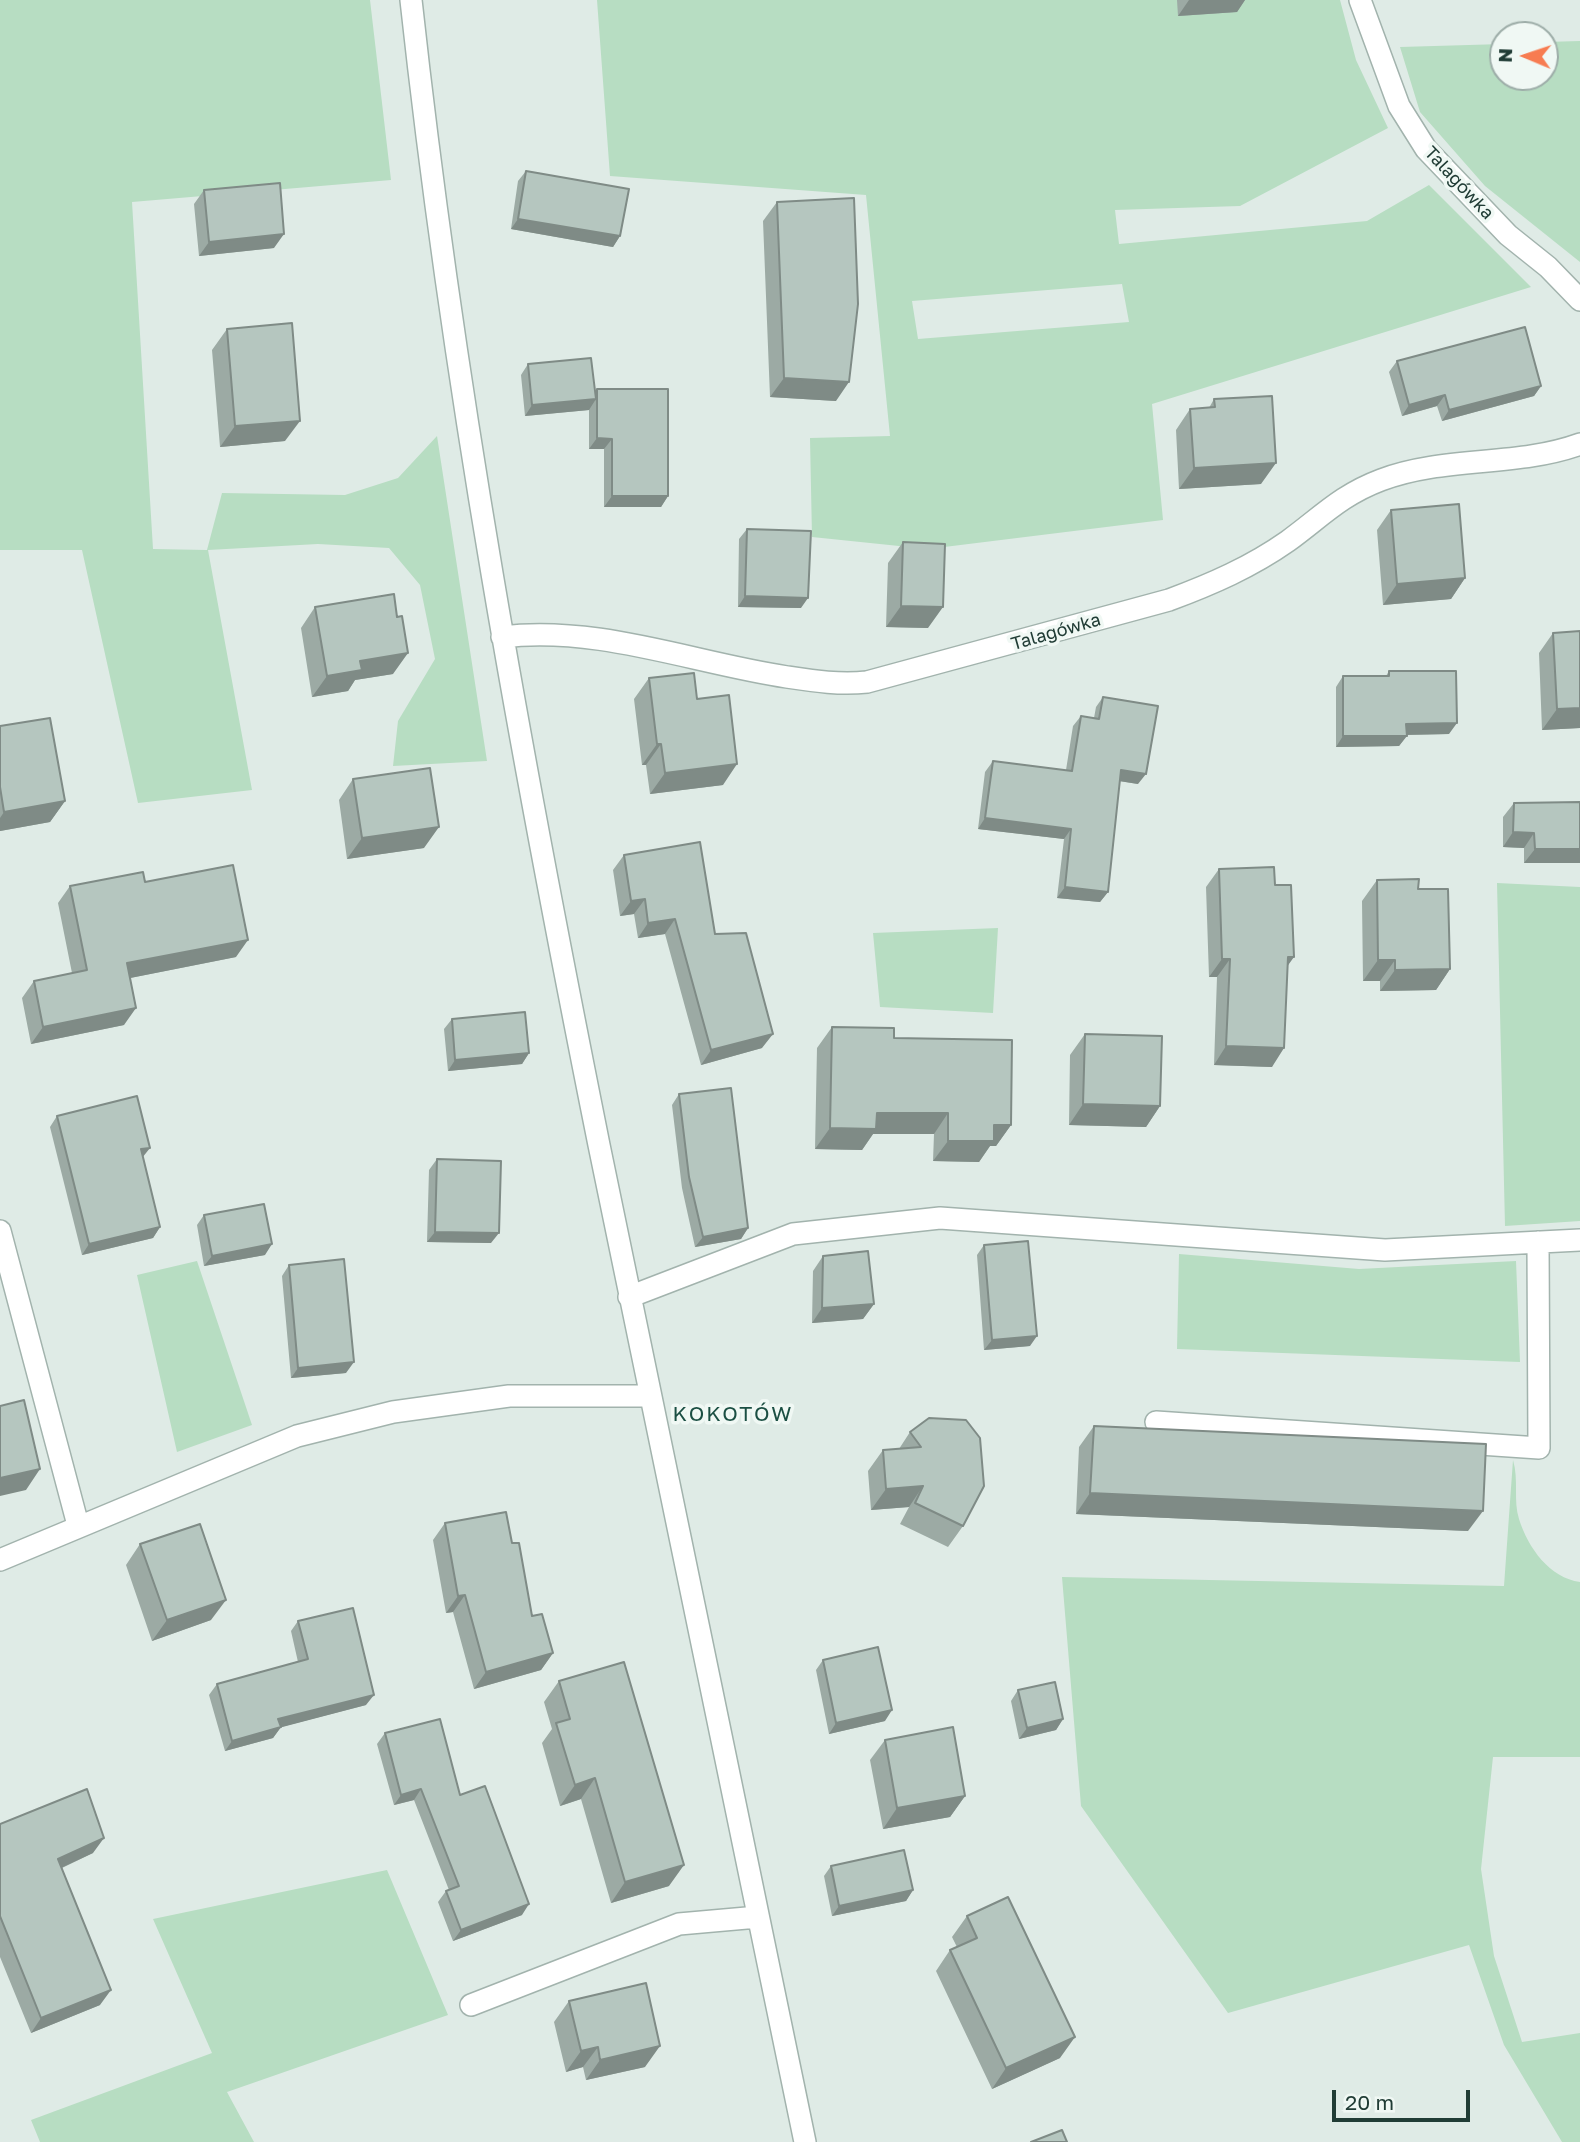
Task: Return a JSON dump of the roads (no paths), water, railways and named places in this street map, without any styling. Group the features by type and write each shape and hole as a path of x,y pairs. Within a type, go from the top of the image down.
{"street":[{"path":"411,0 435,191 502,637 528,787 648,1396 805,2142"},
{"name":"Talagówka","path":"1360,0 1399,106 1426,149 1508,235 1548,267 1580,300"},
{"name":"Talagówka","path":"502,637 534,633 617,643 817,682 867,682 1169,600 1210,585 1269,553 1342,497 1384,478 1580,444"},
{"path":"629,1297 793,1234 940,1218 1385,1250 1580,1240"},
{"path":"0,1231 78,1525"},
{"path":"1156,1422 1539,1448 1538,1242"},
{"path":"0,1560 78,1525 297,1436 393,1412 509,1396 648,1396"},
{"path":"471,2005 679,1924 758,1917"}],"district":[{"name":"KOKOTÓW","path":"733,1414"}]}
